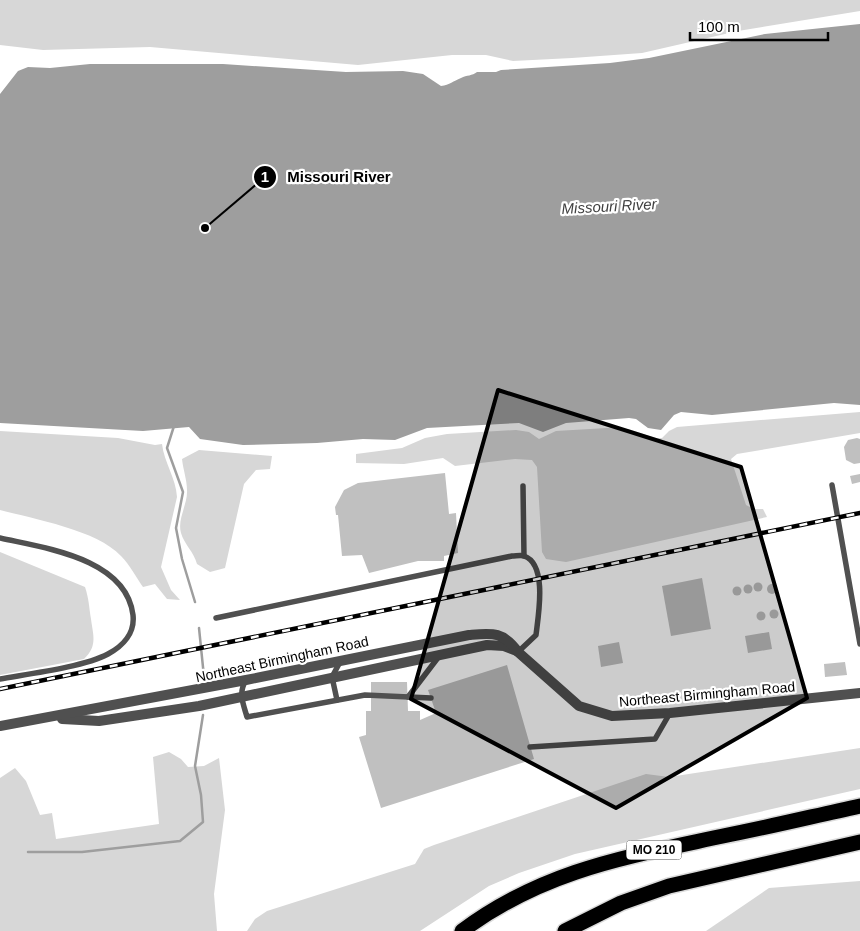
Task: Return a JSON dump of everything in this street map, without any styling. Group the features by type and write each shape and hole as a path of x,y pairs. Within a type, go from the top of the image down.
{"highway":[{"name":"MO 210","path":"462,931 492,910 527,890 591,866 630,855 860,806"},
{"path":"565,931 621,903 669,886 860,842"}],"street":[{"name":"Northeast Birmingham Road","path":"0,726 246,680 469,635 484,634 501,636 510,642 518,652 579,706 612,716 670,714 860,693"},
{"name":"Northeast Birmingham Road","path":"45,718 99,721 199,706 332,676 487,645 504,646 518,652"}],"lane":[{"path":"832,485 860,644"},
{"path":"523,486 524,556"},
{"path":"0,538 52,549 89,562 119,584 132,610 134,620 128,638 108,654 85,662 0,679"},
{"path":"216,618 512,556 524,556 532,561 539,578 540,590 536,635 518,652"},
{"path":"408,697 442,654"},
{"path":"337,700 332,676 341,661"},
{"path":"246,680 242,688 242,696 247,717 364,695 431,698"},
{"path":"530,747 655,739 670,714"}],"highlighted area":[{"path":"498,390 741,467 807,698 616,808 411,699"}],"shaded area":[{"path":"0,0 860,0 860,11 738,31 642,53 513,61 486,55 452,55 358,65 150,47 43,50 0,45"},
{"path":"860,412 860,433 737,454 731,459 746,505 754,509 763,509 767,517 566,562 546,559 542,552 537,467 532,460 515,459 455,466 443,458 404,464 356,463 356,454 402,448 425,438 447,434 516,430 529,432 539,439 556,431 607,428 628,429 656,438 662,438 669,431 677,427"},
{"path":"0,431 118,438 155,445 162,444 175,483 177,497 161,567 171,590 180,600 167,599 155,584 143,587 121,556 97,539 81,532 0,510"},
{"path":"199,450 272,456 270,469 256,470 244,484 225,568 210,572 197,564 182,537 180,528 187,495 182,459"},
{"path":"0,552 85,587 94,640 91,650 84,659 0,675"},
{"path":"860,748 860,789 575,854 519,873 489,886 420,931 247,931 255,919 267,911 415,864 424,849 434,845 646,774 669,777"},
{"path":"169,752 181,759 188,767 204,766 219,758 225,810 214,894 217,931 0,931 0,778 15,768 26,781 40,815 52,813 56,839 159,824 153,757"},
{"path":"860,881 860,931 706,931 769,888"}],"water":[{"path":"860,24 860,405 834,403 712,415 681,412 674,415 661,430 648,428 636,419 629,418 566,423 543,432 519,423 427,428 395,440 363,439 317,443 243,445 200,439 189,427 143,431 0,423 0,94 18,71 28,67 50,68 90,64 223,64 346,72 403,71 423,74 441,86 477,72 610,63 649,58 765,34"}],"building":[{"path":"860,439 860,463 854,464 846,460 844,447 848,440"},
{"path":"445,473 449,514 456,513 458,553 444,556 444,561 418,561 369,573 362,555 342,556 338,515 336,515 335,507 344,490 358,483"},
{"path":"860,474 860,482 852,484 850,476"},
{"path":"702,578 711,629 671,636 662,586"},
{"path":"758,583 762,587 758,591 754,587"},
{"path":"770,584 774,584 777,589 776,593 770,594 767,591 767,587"},
{"path":"748,585 752,589 748,593 744,589"},
{"path":"737,587 741,591 737,595 733,591"},
{"path":"774,610 778,614 774,618 770,614"},
{"path":"761,612 765,616 761,620 757,616"},
{"path":"769,632 772,649 748,653 745,636"},
{"path":"619,642 623,663 601,667 598,646"},
{"path":"845,662 847,675 825,677 824,664"},
{"path":"507,665 534,759 381,808 359,737 366,735 366,711 371,711 371,682 407,682 408,711 420,711 420,720 436,713 428,690"}],"waterway":[{"path":"174,426 167,448 183,492 176,528 182,559 195,602"},
{"path":"199,628 204,677"},
{"path":"28,852 82,852 180,841 203,822 201,795 195,766 203,715"}],"railway":[{"path":"0,689 860,513"}],"place":[{"name":"Missouri River","path":"205,228"}]}
